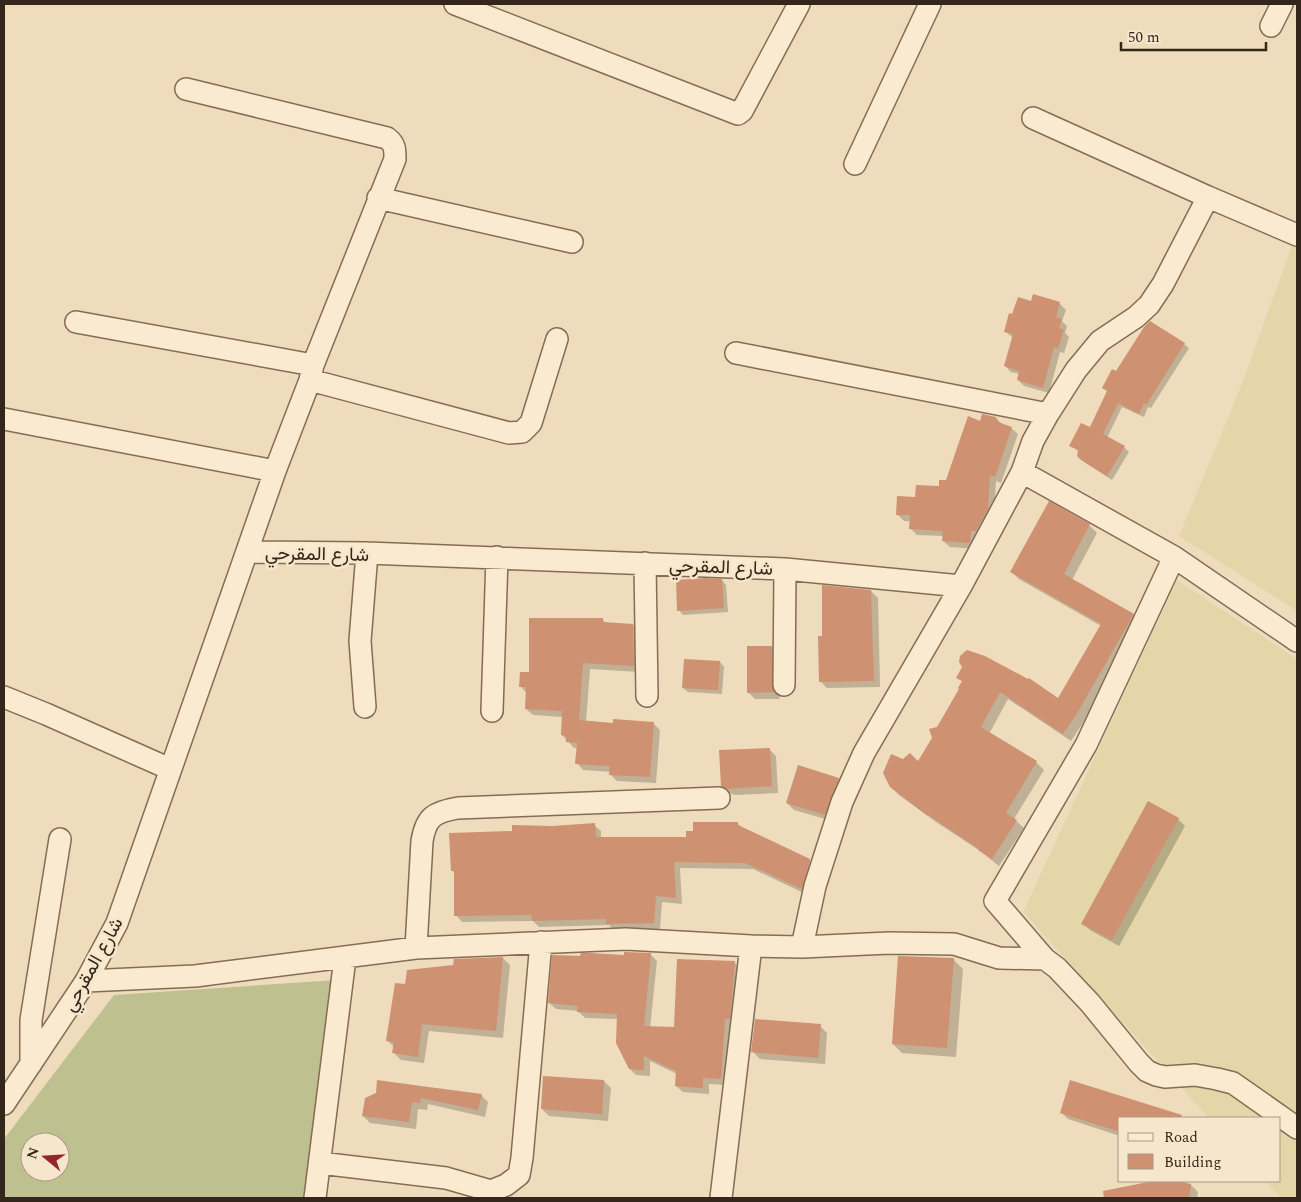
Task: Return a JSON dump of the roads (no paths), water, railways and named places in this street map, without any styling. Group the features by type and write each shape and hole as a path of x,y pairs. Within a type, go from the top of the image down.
{"street":[{"path":"455,4 738,114 742,111 799,4"},
{"path":"855,164 930,4"},
{"path":"1271,26 1282,4"},
{"path":"186,89 387,138 393,142 395,149 395,158 378,198 275,471 248,552"},
{"path":"1033,118 1297,235"},
{"path":"802,947 815,886 842,802 864,753 961,586 1022,472 1033,441 1048,414 1076,370 1100,341 1136,317 1149,305 1163,284 1208,197"},
{"path":"378,198 572,242"},
{"path":"76,322 312,372 509,433 522,432 531,423 557,340"},
{"path":"736,352 1048,414"},
{"path":"4,419 275,471"},
{"path":"1022,472 1174,557 1297,641"},
{"name":"شارع المقرحي","path":"4,1104 86,981 117,923 248,552 367,553 785,569 961,586"},
{"path":"365,707 360,640 367,553"},
{"path":"1174,557 1086,745 995,901 1045,959 1057,968 1090,1004 1138,1064 1148,1071 1165,1077 1195,1075 1217,1078 1233,1083 1297,1128"},
{"path":"492,711 497,558"},
{"path":"645,563 647,696"},
{"path":"784,685 785,569"},
{"path":"4,697 170,769"},
{"path":"416,948 422,841 425,826 442,810 719,798"},
{"path":"30,1065 31,1020 60,839"},
{"path":"86,981 195,976 416,948 626,939 802,947 889,943 954,944 999,958 1045,959"},
{"path":"320,1163 446,1178 491,1190 506,1185 519,1175 541,942"},
{"path":"721,1198 751,946"},
{"path":"315,1198 345,958"}]}
